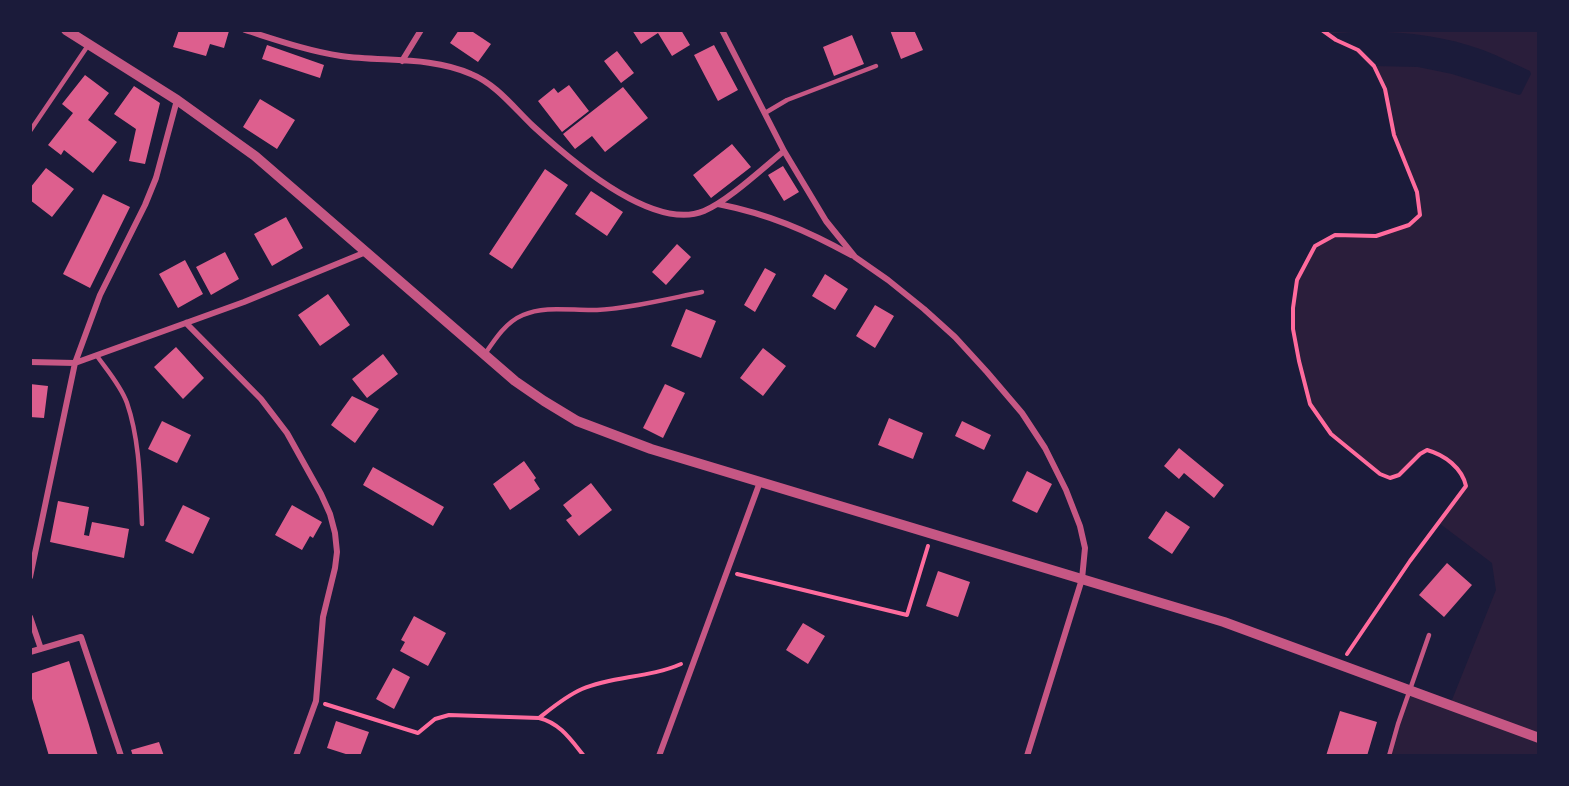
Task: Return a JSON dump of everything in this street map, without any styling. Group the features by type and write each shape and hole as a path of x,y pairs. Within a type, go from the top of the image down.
{"street":[{"path":"66,30 177,100 255,156 485,354 534,394 577,421 651,449 1224,622 1539,738"},
{"path":"245,30 314,51 342,56 438,64 473,75 490,85 560,151 640,204 665,213 679,216 704,211 718,204 784,152"},
{"path":"402,61 421,30"},
{"path":"722,30 784,152 826,221 855,257"},
{"path":"30,577 75,363 100,295 141,214 156,178 177,100"},
{"path":"718,204 770,216 819,237 855,257 888,280 955,337 1022,414 1050,459 1066,490 1080,526 1085,548 1082,579 1027,756"},
{"path":"30,362 75,363 97,356 244,302 366,252"},
{"path":"186,323 255,392 275,417 301,456 330,514 335,533 337,552 323,617 316,701 296,756"},
{"path":"659,756 760,482"},
{"path":"30,617 40,649"},
{"path":"30,652 81,637 121,756"}],"lane":[{"path":"30,131 89,44"},
{"path":"765,113 787,100 876,66"},
{"path":"485,354 507,325 521,315 535,311 597,310 702,292"},
{"path":"97,356 126,402 137,456 142,524"},
{"path":"1389,756 1409,690 1430,635"}],"path":[{"path":"1322,30 1336,40 1358,50 1374,66 1385,89 1394,135 1418,192 1420,215 1409,225 1376,236 1335,235 1315,246 1297,280 1293,308 1293,329 1310,404 1331,434 1380,474 1390,478 1399,475 1427,450 1434,452 1459,469 1466,486 1410,561 1340,665"},
{"path":"727,572 907,615 932,534"},
{"path":"539,718 567,697 583,689 666,671 695,657"},
{"path":"316,701 418,733 435,719 449,715 549,720 584,756"}],"shaded area":[{"path":"1322,30 1539,30 1539,756 1389,756 1409,690 1450,705 1496,590 1492,563 1439,523 1466,486 1459,469 1427,450 1399,475 1390,478 1380,474 1331,434 1310,404 1293,329 1297,280 1315,246 1335,235 1376,236 1409,225 1420,215 1417,192 1394,135 1385,89 1374,66 1418,67 1452,74 1519,95 1531,74 1530,71 1489,52 1445,39 1386,32 1327,34"}],"building":[{"path":"179,30 229,31 224,48 210,44 206,56 173,47"},
{"path":"459,30 470,30 491,44 478,62 450,43"},
{"path":"632,30 681,30 690,45 672,56 658,33 641,44"},
{"path":"890,30 914,30 923,50 901,59"},
{"path":"852,35 864,64 834,76 823,47"},
{"path":"267,45 324,65 320,78 262,59"},
{"path":"714,45 738,90 718,101 694,55"},
{"path":"617,51 634,73 621,83 604,61"},
{"path":"85,75 109,93 88,120 117,142 93,173 64,150 61,155 48,145 73,113 62,104"},
{"path":"569,85 589,111 562,132 538,101 554,88 558,93"},
{"path":"134,86 160,103 145,164 129,161 136,129 114,114"},
{"path":"623,87 648,118 605,152 592,136 575,149 563,134"},
{"path":"260,99 295,120 277,149 243,127"},
{"path":"732,144 751,167 711,198 693,175"},
{"path":"783,166 799,192 784,201 768,175"},
{"path":"46,168 74,189 52,217 30,200 30,188"},
{"path":"545,169 568,185 512,269 489,254"},
{"path":"591,191 623,212 607,236 575,214"},
{"path":"103,194 130,207 90,288 63,274"},
{"path":"286,217 303,248 272,266 254,234"},
{"path":"677,244 691,257 666,285 652,272"},
{"path":"225,252 239,279 211,295 196,267"},
{"path":"185,260 203,294 178,308 159,274"},
{"path":"765,268 776,274 755,312 744,305"},
{"path":"825,274 848,289 835,310 812,296"},
{"path":"328,294 350,325 320,346 298,315"},
{"path":"875,305 894,316 875,348 856,336"},
{"path":"686,309 716,321 701,358 671,346"},
{"path":"176,347 204,378 183,399 154,367"},
{"path":"763,348 786,366 763,396 740,378"},
{"path":"383,354 398,374 367,398 352,379"},
{"path":"30,384 48,386 44,418 30,417"},
{"path":"665,384 685,393 663,438 643,428"},
{"path":"352,396 379,409 355,443 331,425"},
{"path":"889,418 923,433 913,459 878,445"},
{"path":"162,421 191,435 177,463 148,449"},
{"path":"962,421 991,435 984,450 955,436"},
{"path":"1179,448 1224,485 1214,498 1184,473 1179,479 1164,466"},
{"path":"524,461 536,478 534,480 540,489 510,510 493,484"},
{"path":"373,467 444,507 433,526 363,485"},
{"path":"1027,471 1052,484 1037,513 1012,501"},
{"path":"591,483 612,510 579,536 566,520 572,516 563,505"},
{"path":"58,501 89,507 84,535 89,536 92,522 129,529 124,558 50,542"},
{"path":"183,505 210,518 193,554 165,541"},
{"path":"292,505 322,522 313,538 310,536 302,550 275,535"},
{"path":"1166,511 1190,527 1172,554 1148,538"},
{"path":"1447,563 1472,585 1444,617 1419,595"},
{"path":"938,571 970,582 958,617 926,606"},
{"path":"414,616 446,633 428,666 400,651 405,642 401,640"},
{"path":"803,623 825,636 808,664 786,650"},
{"path":"69,661 98,756 49,756 30,692 30,674"},
{"path":"393,668 410,677 394,709 376,699"},
{"path":"1340,711 1377,722 1367,756 1326,756"},
{"path":"336,721 369,732 360,756 352,756 327,748"},
{"path":"159,742 164,756 133,756 131,750"}]}
